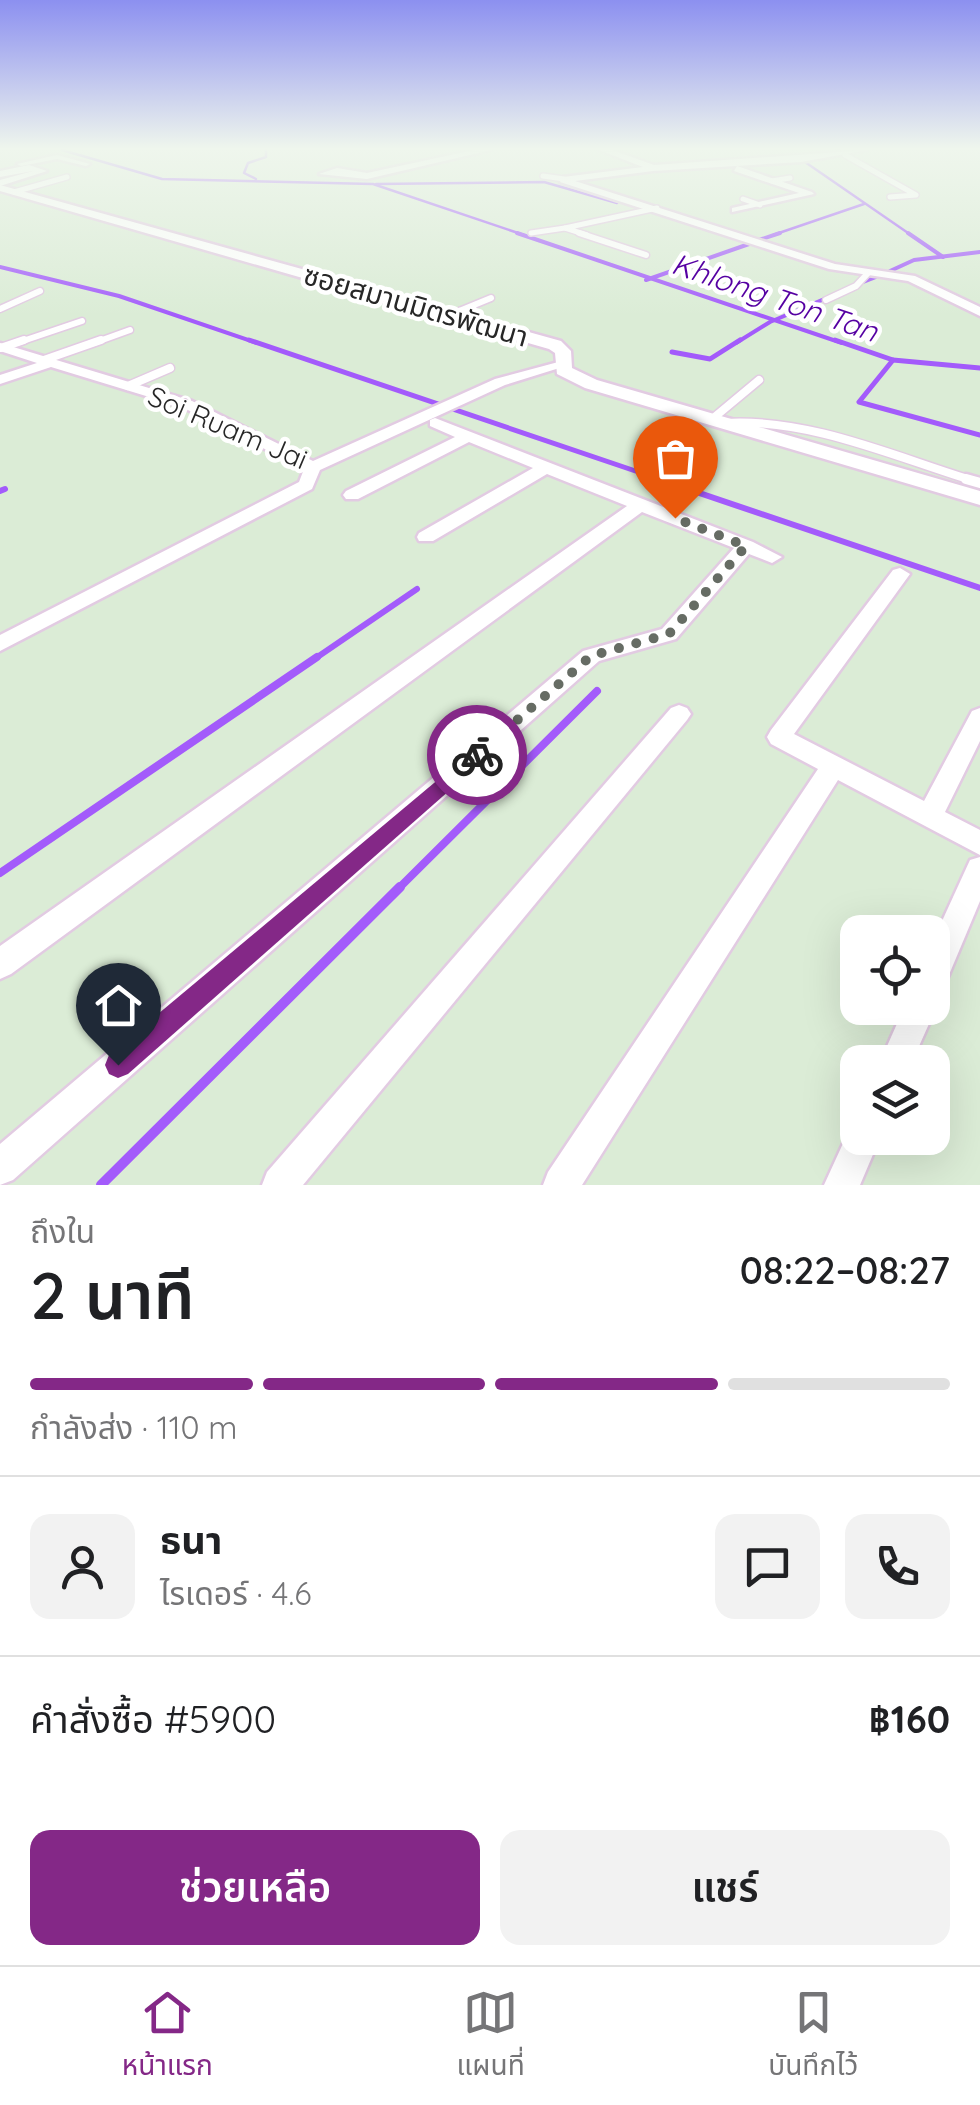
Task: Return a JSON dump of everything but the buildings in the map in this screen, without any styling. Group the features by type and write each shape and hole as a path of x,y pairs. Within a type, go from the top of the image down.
{"street":[{"name":"ซอยสมานมิตรพัฒนา","path":"69,205 555,345 564,350 562,365 566,373 592,384 795,446 888,463 980,498"},
{"path":"649,205 833,267 912,278 980,312"},
{"path":"735,210 758,205"},
{"name":"Soi Ruam Jai","path":"0,348 187,404 314,467 430,420 474,394 529,372 562,365"},
{"path":"0,380 46,362"},
{"path":"430,420 772,556"},
{"path":"352,495 467,437"},
{"path":"0,644 306,485 314,467"},
{"path":"426,537 545,468"},
{"path":"0,964 640,505"},
{"path":"0,1167 591,656 669,634 746,546"},
{"path":"900,574 779,737 980,843"},
{"path":"280,1185 679,714"},
{"path":"930,815 980,717"},
{"path":"561,1185 833,768"},
{"path":"950,938 980,870"},
{"path":"842,1185 855,1155"}],"lane":[{"path":"532,233 658,208"},
{"path":"565,228 646,255"},
{"path":"826,300 856,286 868,274"},
{"path":"0,309 40,291"},
{"path":"452,314 492,298"},
{"path":"0,348 82,321"},
{"path":"46,362 130,330"},
{"path":"128,386 170,368"},
{"path":"716,422 759,380"},
{"path":"716,422 748,420 813,434 888,463 980,484"},
{"path":"795,446 813,434"}],"waterway":[{"name":"Khlong Ton Tan","path":"436,205 524,235"},
{"path":"773,235 860,205"},
{"path":"868,205 911,235"},
{"name":"Khlong Ton Tan","path":"517,233 651,278"},
{"path":"759,240 780,233"},
{"path":"908,233 942,257"},
{"path":"651,278 749,244"},
{"path":"942,257 980,252"},
{"path":"890,271 914,260 942,257"},
{"path":"0,267 119,296 257,343"},
{"path":"858,284 876,277"},
{"name":"Khlong Ton Tan","path":"646,280 651,278"},
{"name":"Khlong Ton Tan","path":"651,278 774,320"},
{"path":"774,320 829,297"},
{"path":"736,343 774,320"},
{"name":"Khlong Ton Tan","path":"774,320 842,343"},
{"path":"249,340 665,481"},
{"path":"672,352 710,359 740,340"},
{"name":"Khlong Ton Tan","path":"835,340 893,360"},
{"name":"Khlong Ton Tan","path":"893,360 980,368"},
{"name":"Khlong Ton Tan","path":"893,360 859,402 980,435"},
{"path":"658,479 980,588"},
{"path":"0,491 5,489"},
{"path":"313,660 417,589"},
{"path":"0,873 317,657"},
{"path":"397,890 597,691"},
{"path":"101,1185 400,887"}],"way so far":[{"path":"477,755 591,656 669,634 746,546 675,518"}],"route":[{"path":"118,1065 477,755"}]}
